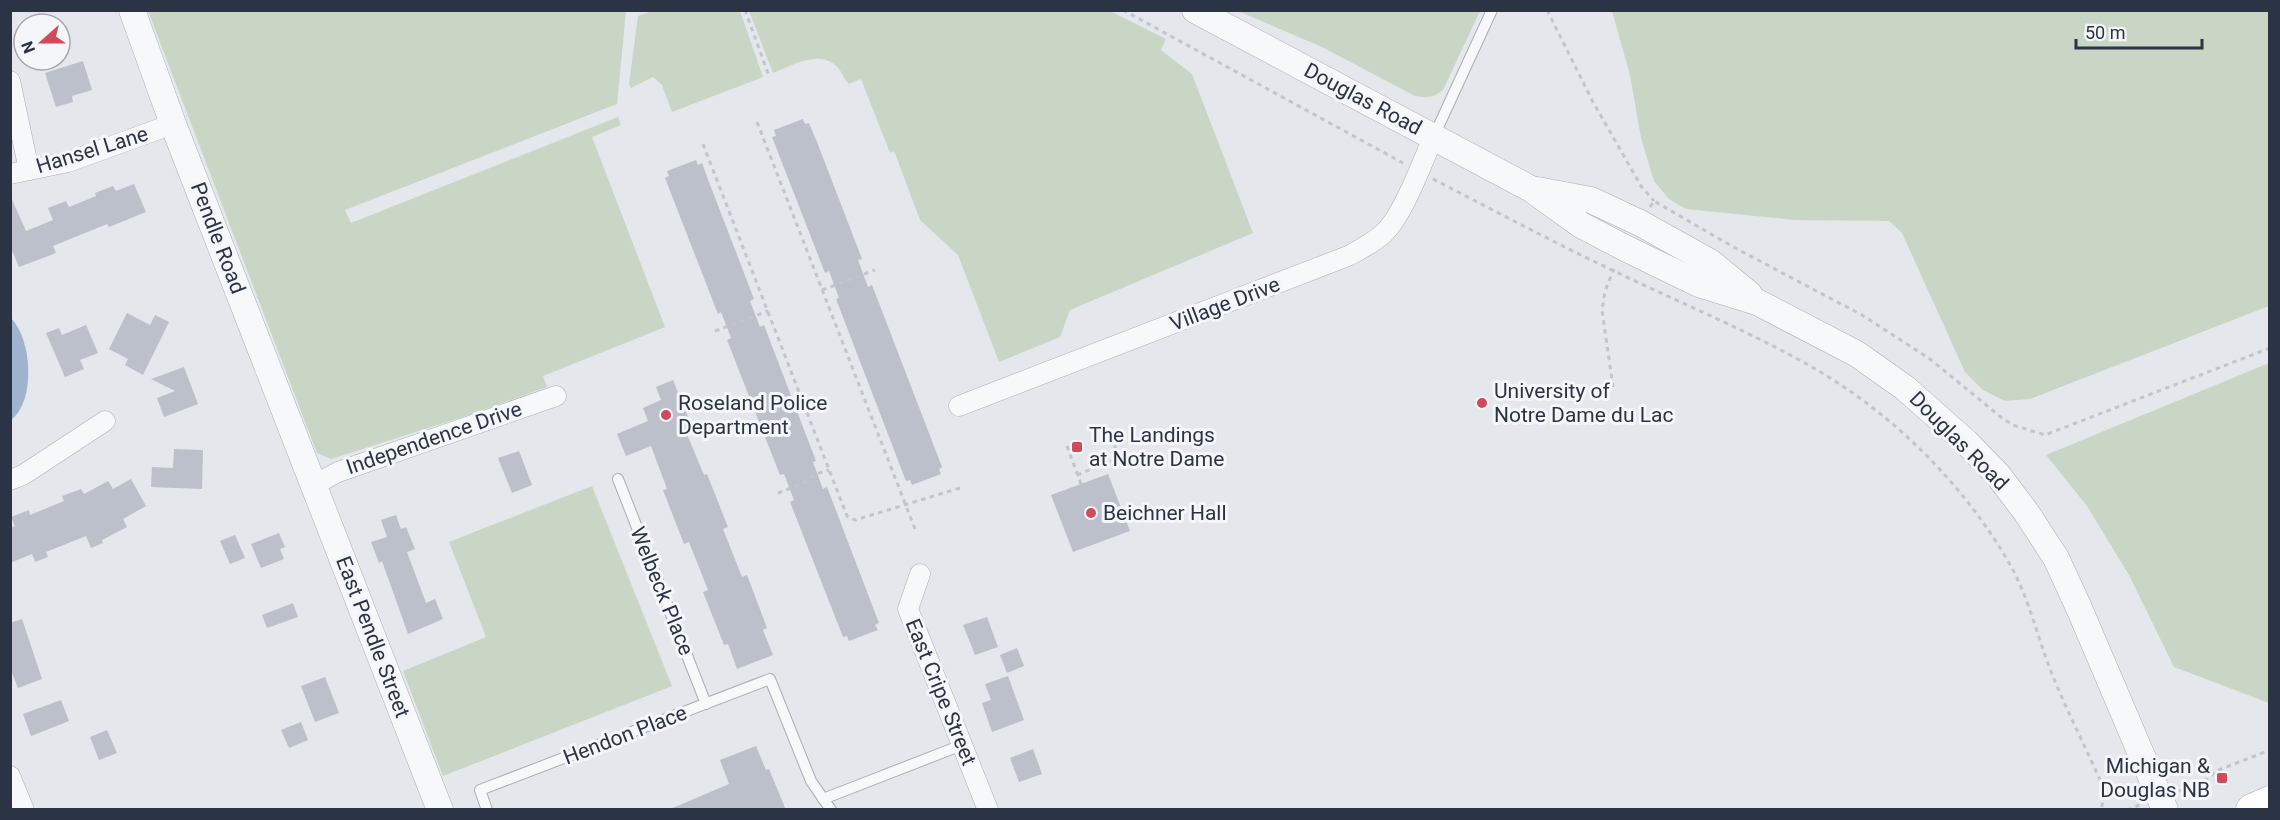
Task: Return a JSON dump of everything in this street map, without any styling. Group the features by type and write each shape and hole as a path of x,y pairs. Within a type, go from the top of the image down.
{"main road":[{"path":"2252,810 2270,802"}],"street":[{"name":"Pendle Road","path":"132,10 173,124 310,475"},
{"name":"Douglas Road","path":"1195,10 1531,189 1581,225 1699,284 1757,302 1857,354 1905,388 1966,442 1998,475 2056,558 2164,810"},
{"path":"10,81 20,172"},
{"name":"Hansel Lane","path":"20,172 68,162 173,124"},
{"name":"Village Drive","path":"959,406 1348,256 1371,244 1386,232 1396,217 1434,136"},
{"name":"Independence Drive","path":"310,475 338,472 556,396"},
{"path":"10,480 23,475 105,422"},
{"name":"East Pendle Street","path":"310,475 440,810"},
{"name":"East Cripe Street","path":"920,574 908,609 988,810"},
{"path":"10,776 24,810"}],"lane":[{"path":"1434,136 1492,10"},
{"name":"Welbeck Place","path":"618,479 706,704"},
{"name":"Hendon Place","path":"487,810 480,790 770,679 811,781 824,799"},
{"path":"831,810 824,799 962,745"}],"path":[{"path":"745,10 768,76"},
{"path":"1123,10 1418,172 1613,271 1736,327 1812,367 1870,406 1924,454 1975,513 2011,568 2023,590 2051,673 2101,782 2104,797 2102,809"},
{"path":"1547,10 1593,102 1641,186 1654,201 1737,249 1862,315 1930,359 2013,425 2044,435 2270,348"},
{"path":"757,122 915,529"},
{"path":"703,144 847,516 855,520 960,488"},
{"path":"1645,214 1654,201"},
{"path":"822,290 875,270"},
{"path":"1611,277 1605,291 1602,310 1613,387"},
{"path":"715,331 768,310"},
{"path":"1077,475 1119,458 1109,430"},
{"path":"1066,446 1081,484"},
{"path":"778,493 829,470"},
{"path":"2208,779 2216,771 2270,750"}],"green space":[{"path":"148,11 626,11 617,104 345,210 351,223 618,117 621,125 592,137 665,327 543,376 547,387 472,414 331,459 317,453"},
{"path":"652,11 740,11 763,77 672,112 662,85 653,77 631,88 629,84 638,16"},
{"path":"749,11 1110,11 1166,39 1161,50 1192,74 1253,233 1070,310 1060,337 999,362 958,255 920,220 894,151 890,153 861,79 849,84 837,67 820,59 796,63 773,73"},
{"path":"1238,11 1480,11 1443,90 1427,97 1415,96 1322,47"},
{"path":"1612,11 2269,11 2269,306 2030,399 2005,401 1983,390 1965,372 1902,233 1889,221 1795,220 1686,209 1669,199 1654,181 1641,138 1630,75"},
{"path":"2269,363 2269,703 2174,667 2129,575 2087,506 2046,455"},
{"path":"592,486 672,686 443,776 403,671 486,637 449,542"}],"water":[{"path":"11,318 18,328 27,354 28,385 25,399 11,420"}],"building":[{"path":"83,61 92,90 72,96 73,102 56,107 45,73 72,72 72,64"},
{"path":"803,119 805,124 809,123 817,142 862,259 858,260 868,287 872,285 942,467 939,469 941,474 912,485 910,480 906,481 836,299 839,298 829,271 825,273 772,137 776,136 774,130"},
{"path":"696,160 698,165 702,163 754,299 750,301 760,327 764,325 816,461 813,462 823,489 827,487 879,623 875,625 878,630 849,641 847,636 843,637 790,502 794,500 784,474 780,475 727,340 731,338 721,312 718,314 665,178 669,176 667,171"},
{"path":"134,184 146,212 109,227 107,224 53,246 56,253 19,267 10,246 10,195 26,231 53,220 48,208 66,201 69,207 113,186 116,191"},
{"path":"127,313 150,325 155,315 169,322 143,375 125,365 128,359 109,349"},
{"path":"86,325 98,353 80,360 84,369 65,377 46,333 59,328 62,335"},
{"path":"184,367 198,404 164,417 157,398 175,391 151,379"},
{"path":"673,380 693,429 686,432 704,475 707,474 728,527 723,529 742,577 747,575 767,628 763,630 773,655 737,669 728,644 724,645 703,592 708,590 689,542 684,544 668,503 663,490 667,489 651,446 626,456 617,434 648,421 643,408 661,400 656,387"},
{"path":"174,449 203,450 202,489 151,487 152,467 173,468"},
{"path":"519,451 532,485 512,493 498,458"},
{"name":"Beichner Hall","path":"1108,474 1130,531 1073,552 1051,495"},
{"path":"131,479 146,506 123,519 127,527 91,548 86,536 46,552 48,557 35,562 32,554 10,563 10,528 15,526 11,517 29,510 30,515 64,501 62,496 81,489 84,494 108,481 113,489"},
{"path":"396,515 401,529 406,527 415,549 407,552 426,603 435,599 443,619 408,634 382,561 379,563 371,542 387,537 381,520"},
{"path":"279,533 285,547 280,549 284,559 261,568 251,544"},
{"path":"235,535 245,558 230,564 220,541"},
{"path":"293,603 298,617 267,628 262,615"},
{"path":"987,617 998,647 975,655 963,625"},
{"path":"22,619 42,679 18,688 10,668 10,623"},
{"path":"1017,648 1024,666 1007,673 1000,655"},
{"path":"1008,676 1024,720 992,732 982,703 991,700 985,684"},
{"path":"325,677 339,713 315,722 301,686"},
{"path":"61,700 69,721 31,736 23,714"},
{"path":"301,722 308,740 289,748 281,730"},
{"path":"107,730 117,753 99,760 90,737"},
{"path":"756,746 766,770 769,769 786,810 668,810 729,784 720,760"},
{"path":"1033,749 1042,774 1019,782 1010,758"}],"place":[{"name":"University of Notre Dame du Lac","path":"1482,403"},
{"name":"Roseland Police Department","path":"666,415"},
{"name":"The Landings at Notre Dame","path":"1077,447"},
{"name":"Beichner Hall","path":"1091,513"},
{"name":"Michigan & Douglas NB","path":"2222,778"}]}
